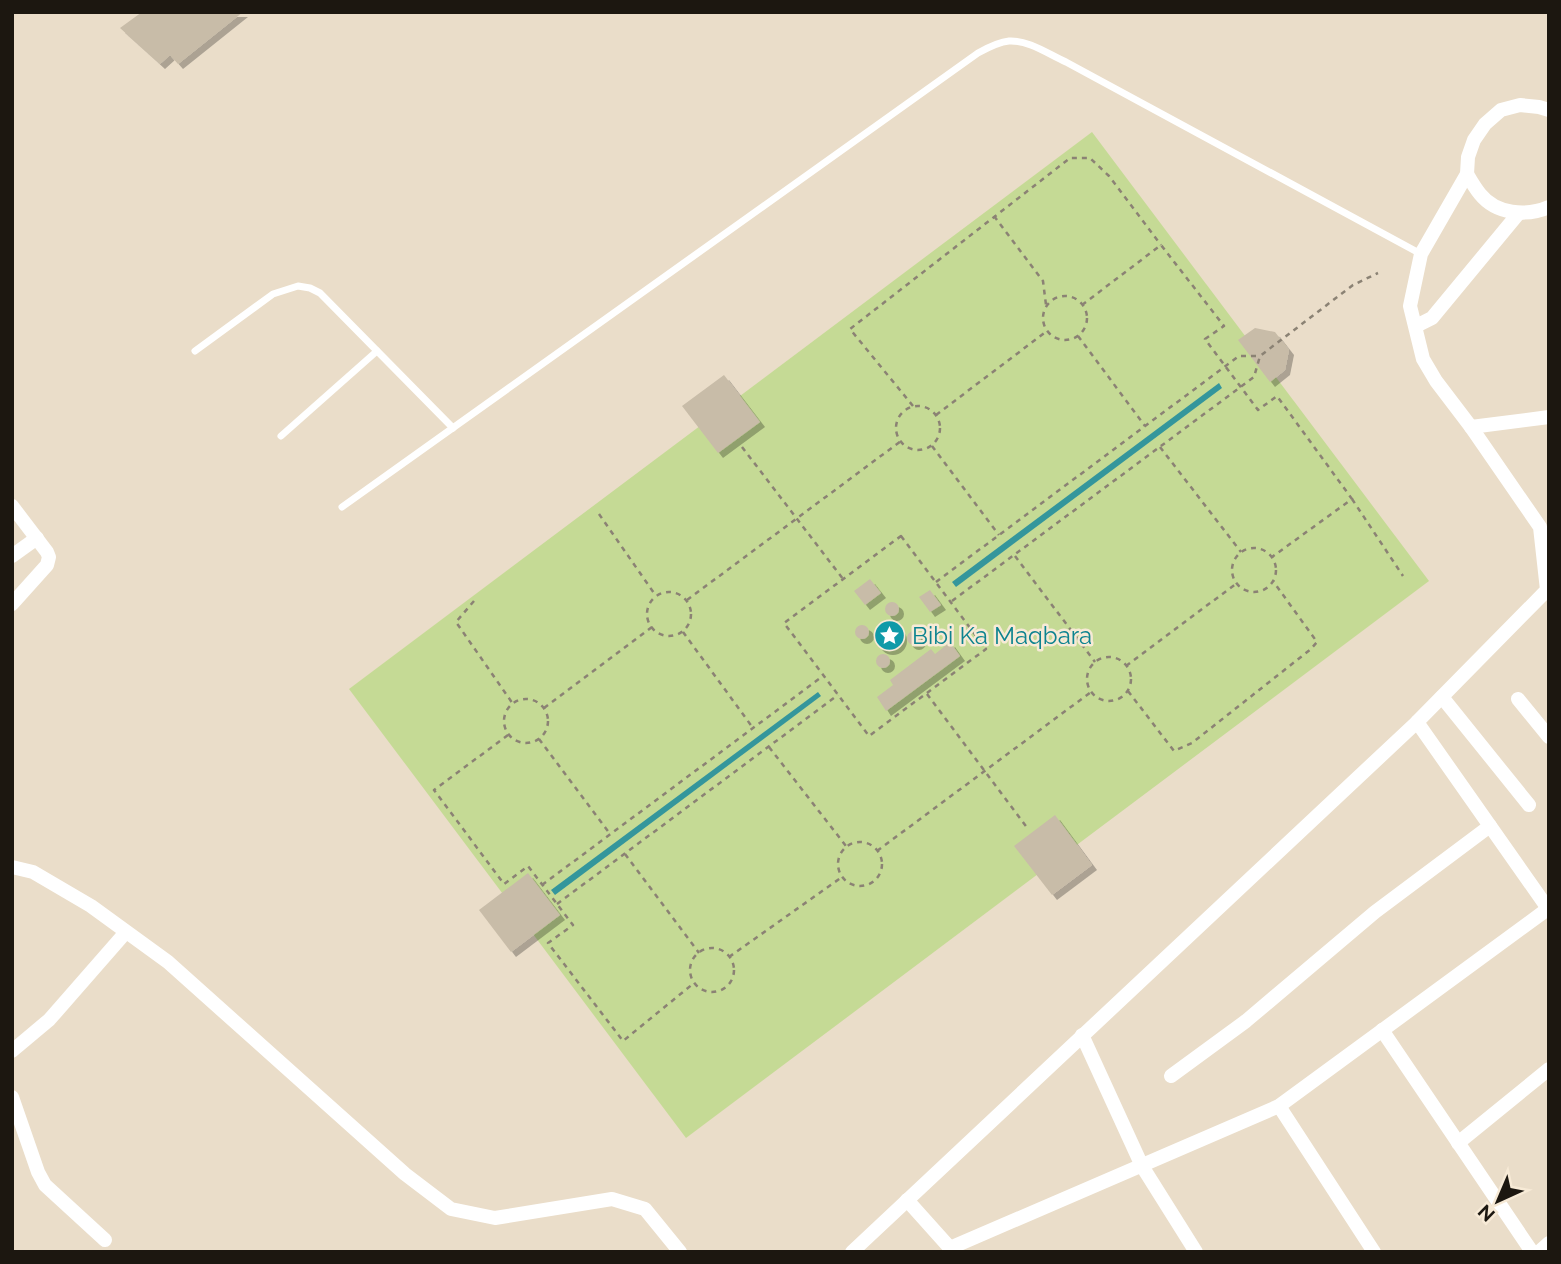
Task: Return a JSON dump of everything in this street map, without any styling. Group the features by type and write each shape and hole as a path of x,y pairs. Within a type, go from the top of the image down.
{"street":[{"path":"852,1252 1418,722 1548,590 1540,527 1423,359 1410,306 1421,254 1466,174 1474,140 1485,124 1502,110 1520,105 1549,110"},
{"path":"1466,174 1480,195 1489,202 1518,214 1534,213 1549,207"},
{"path":"1416,326 1432,318 1518,214"},
{"path":"1471,426 1546,422"},
{"path":"12,506 49,557 47,565 12,604"},
{"path":"12,556 37,538"},
{"path":"1442,697 1529,805"},
{"path":"1518,699 1549,737"},
{"path":"907,1200 951,1250 1279,1107 1548,909 1418,722"},
{"path":"1171,1076 1246,1021 1375,912 1490,826"},
{"path":"12,867 33,872 91,906 168,962 405,1174 451,1209 495,1218 612,1199 645,1209 680,1252"},
{"path":"12,1051 49,1020 126,932"},
{"path":"1382,1030 1532,1252"},
{"path":"1082,1035 1142,1166 1193,1250"},
{"path":"1458,1143 1549,1069"},
{"path":"12,1097 45,1185 105,1240"},
{"path":"1279,1107 1374,1252"},
{"path":"1539,1252 1549,1243"}],"lane":[{"path":"342,507 978,53 1007,41 1030,45 1066,62 1421,254"},
{"path":"195,351 273,293 298,286 310,288 320,293 453,428"},
{"path":"281,436 377,351"}],"path":[{"path":"913,406 850,329 1070,158 1090,158 1109,176 1224,326 1206,339 1225,367 1258,410 1277,396 1352,499 1403,576"},
{"path":"994,216 1043,281 1046,307"},
{"path":"1082,305 1161,245"},
{"path":"951,602 1254,377 1261,356 1353,285 1378,273"},
{"path":"1068,296 1082,305 1086,321 1078,336 1062,340 1047,331 1043,315 1051,300 1068,296"},
{"path":"936,415 1047,331"},
{"path":"1078,336 1146,426"},
{"path":"936,582 1239,356 1261,356"},
{"path":"922,406 936,415 940,431 932,446 915,450 901,441 897,425 899,416 905,410 922,406"},
{"path":"687,600 901,441"},
{"path":"932,446 999,535"},
{"path":"742,447 843,579"},
{"path":"1160,447 1241,552"},
{"path":"1272,556 1352,499"},
{"path":"598,514 656,596"},
{"path":"901,536 936,582 986,649 869,736 784,622 901,536"},
{"path":"1257,548 1272,556 1276,573 1268,587 1251,592 1237,583 1233,566 1241,552 1257,548"},
{"path":"1014,555 1096,662"},
{"path":"1128,691 1174,751 1192,743 1317,642 1273,581"},
{"path":"1126,666 1237,583"},
{"path":"673,592 687,600 691,617 682,631 675,635 666,635 652,627 648,610 650,602 656,596 673,592"},
{"path":"474,601 456,622 513,704"},
{"path":"544,708 652,627"},
{"path":"682,631 753,728"},
{"path":"1112,657 1126,666 1130,682 1128,691 1122,697 1105,701 1091,692 1087,685 1087,676 1096,662 1112,657"},
{"path":"542,885 823,675"},
{"path":"877,851 1091,692"},
{"path":"926,693 1028,829"},
{"path":"557,904 838,695"},
{"path":"520,700 529,700 544,708 548,725 539,739 523,743 508,734 504,718 513,704 520,700"},
{"path":"508,734 434,790 504,884 528,866 573,925 548,943 623,1041 694,983"},
{"path":"539,739 610,834"},
{"path":"769,746 846,846"},
{"path":"863,842 877,851 881,867 873,882 856,886 842,877 838,870 838,861 846,846 863,842"},
{"path":"625,854 699,953"},
{"path":"729,957 842,877"},
{"path":"715,948 729,957 734,974 725,988 718,992 709,992 694,983 690,967 699,953 715,948"}],"green space":[{"name":"Bibi Ka Maqbara","path":"1092,132 1429,581 686,1138 349,689"}],"water":[{"path":"1219,383 1222,388 956,587 952,582"},
{"path":"818,692 821,696 555,895 551,890"}],"building":[{"path":"142,12 243,12 178,64 170,55 160,64 120,28"},
{"path":"1255,328 1275,332 1289,350 1285,370 1270,382 1238,340"},
{"path":"724,375 760,422 718,453 682,406"},
{"path":"870,579 881,593 865,605 854,591"},
{"path":"930,590 941,605 930,612 919,597"},
{"path":"889,602 895,602 899,609 895,616 889,616 885,612 885,606"},
{"path":"888,622 898,626 902,636 898,646 888,650 878,646 874,636 878,626"},
{"path":"859,625 865,625 869,632 865,639 859,639 855,635 855,629"},
{"path":"911,631 917,631 921,638 917,645 911,645 907,641 907,635"},
{"path":"950,642 960,656 886,711 877,697 893,685 890,680 931,649 935,654"},
{"path":"880,654 886,654 890,661 886,668 880,668 876,664 876,658"},
{"path":"1055,815 1092,865 1052,895 1014,846"},
{"path":"528,873 560,915 511,952 479,910"}],"place":[{"name":"Bibi Ka Maqbara","path":"889,635"}]}
